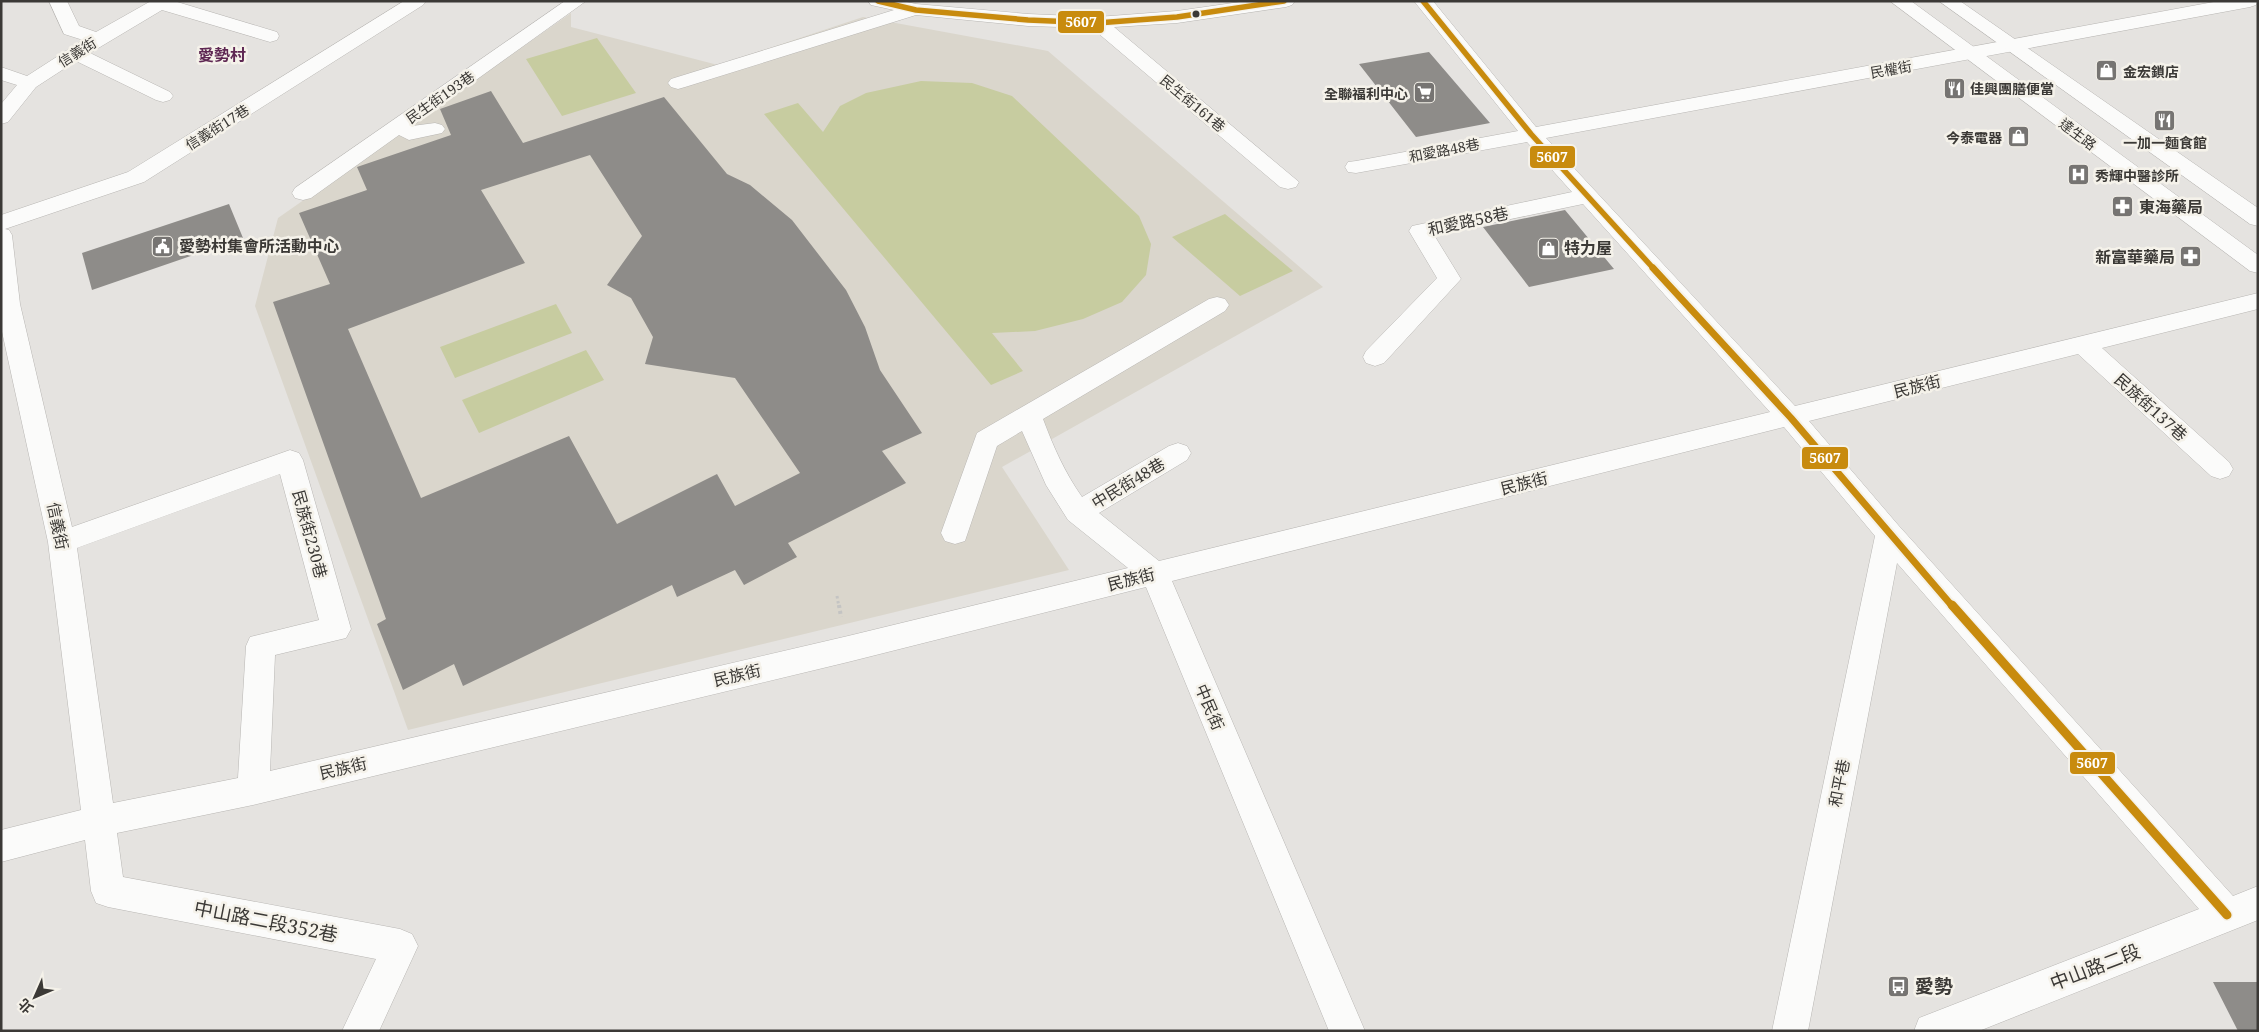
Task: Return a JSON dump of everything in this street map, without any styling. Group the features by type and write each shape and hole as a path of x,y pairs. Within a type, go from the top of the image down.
{"street":[{"path":"58,1 71,30 98,39"},
{"name":"信義街17巷","path":"1,222 136,177 417,1"},
{"name":"民生街193巷","path":"303,193 577,1"},
{"path":"877,1 916,10 1028,20 1097,23 1177,17 1286,1"},
{"path":"1423,1 1531,134 1791,418 1889,534 2242,909"},
{"name":"達生路","path":"1899,1 2258,266"},
{"path":"1948,1 2258,219"},
{"name":"民權街","path":"1531,134 2250,1"},
{"path":"163,2 270,36"},
{"name":"信義街","path":"1,118 29,82 98,39 163,2"},
{"path":"678,83 916,10"},
{"name":"民生街161巷","path":"1097,23 1288,182"},
{"path":"75,53 163,96"},
{"path":"1,73 29,82"},
{"path":"400,125 409,134 435,129"},
{"name":"和愛路48巷","path":"1356,167 1531,134"},
{"name":"和愛路58巷","path":"1375,357 1449,279 1420,231 1588,196"},
{"name":"信義街","path":"1,235 5,305 62,542 99,821"},
{"name":"民族街","path":"1,846 99,821 253,790 848,649 1791,418 2258,301"},
{"path":"955,532 986,440 1217,304"},
{"name":"民族街137巷","path":"2083,345 2220,469"},
{"name":"中民街","path":"1029,415 1038,441 1059,484 1078,512 1154,573 1347,1031"},
{"name":"中民街48巷","path":"1078,512 1178,453"},
{"name":"民族街230巷","path":"62,542 290,460 336,629 261,646 253,790"},
{"name":"和平巷","path":"1790,1031 1889,534"},
{"name":"中山路二段352巷","path":"99,821 108,891 400,946 360,1031"},
{"name":"中山路二段","path":"1932,1031 2242,909"}],"shaded area":[{"path":"571,13 571,27 718,65 863,17 1048,51 1323,287 1002,467 1069,570 408,730 255,306 278,218"}],"green space":[{"path":"597,38 636,93 562,116 526,59"},
{"path":"921,81 972,83 1012,96 1139,216 1151,244 1146,275 1122,302 1083,319 1035,331 992,333 1023,371 991,385 764,114 798,103 823,132 840,106 866,93"},
{"path":"1225,214 1293,271 1240,296 1172,237"},
{"path":"556,304 572,333 455,378 440,347"},
{"path":"586,350 604,380 479,433 462,400"}],"building":[{"name":"全聯福利中心","path":"1429,52 1490,123 1416,137 1359,64"},
{"path":"491,91 523,143 664,97 727,174 750,185 792,220 846,290 865,327 880,370 922,433 882,451 906,483 788,543 797,557 744,585 735,570 677,597 672,585 463,686 454,664 403,690 377,624 386,619 273,302 330,284 299,213 367,190 357,167 451,135 440,109","holes":["590,155 642,236 607,285 631,298 653,337 645,364 735,378 800,473 735,506 717,474 617,524 569,436 421,498 348,329 525,263 481,190"]},
{"name":"愛勢村集會所活動中心","path":"229,204 243,238 92,290 82,253"},
{"name":"特力屋","path":"1565,210 1614,269 1529,287 1483,227"},
{"path":"2213,982 2258,982 2258,1031 2238,1031"}],"transit line":[{"name":"5607","path":"878,1 916,10 1028,20 1097,23 1177,17 1284,1"},
{"name":"5607","path":"1423,1 1531,134 1791,418 1889,534 2227,915"}],"place":[{"name":"金宏鎖店","path":"2107,71"},
{"name":"佳興團膳便當","path":"1954,88"},
{"name":"全聯福利中心","path":"1424,93"},
{"name":"一加一麵食館","path":"2165,120"},
{"name":"今泰電器","path":"2018,137"},
{"name":"秀輝中醫診所","path":"2079,175"},
{"name":"東海藥局","path":"2123,207"},
{"name":"愛勢村集會所活動中心","path":"163,246"},
{"name":"特力屋","path":"1548,248"},
{"name":"新富華藥局","path":"2191,257"},
{"name":"愛勢","path":"1899,986"}],"district":[{"name":"愛勢村","path":"222,55"}]}
